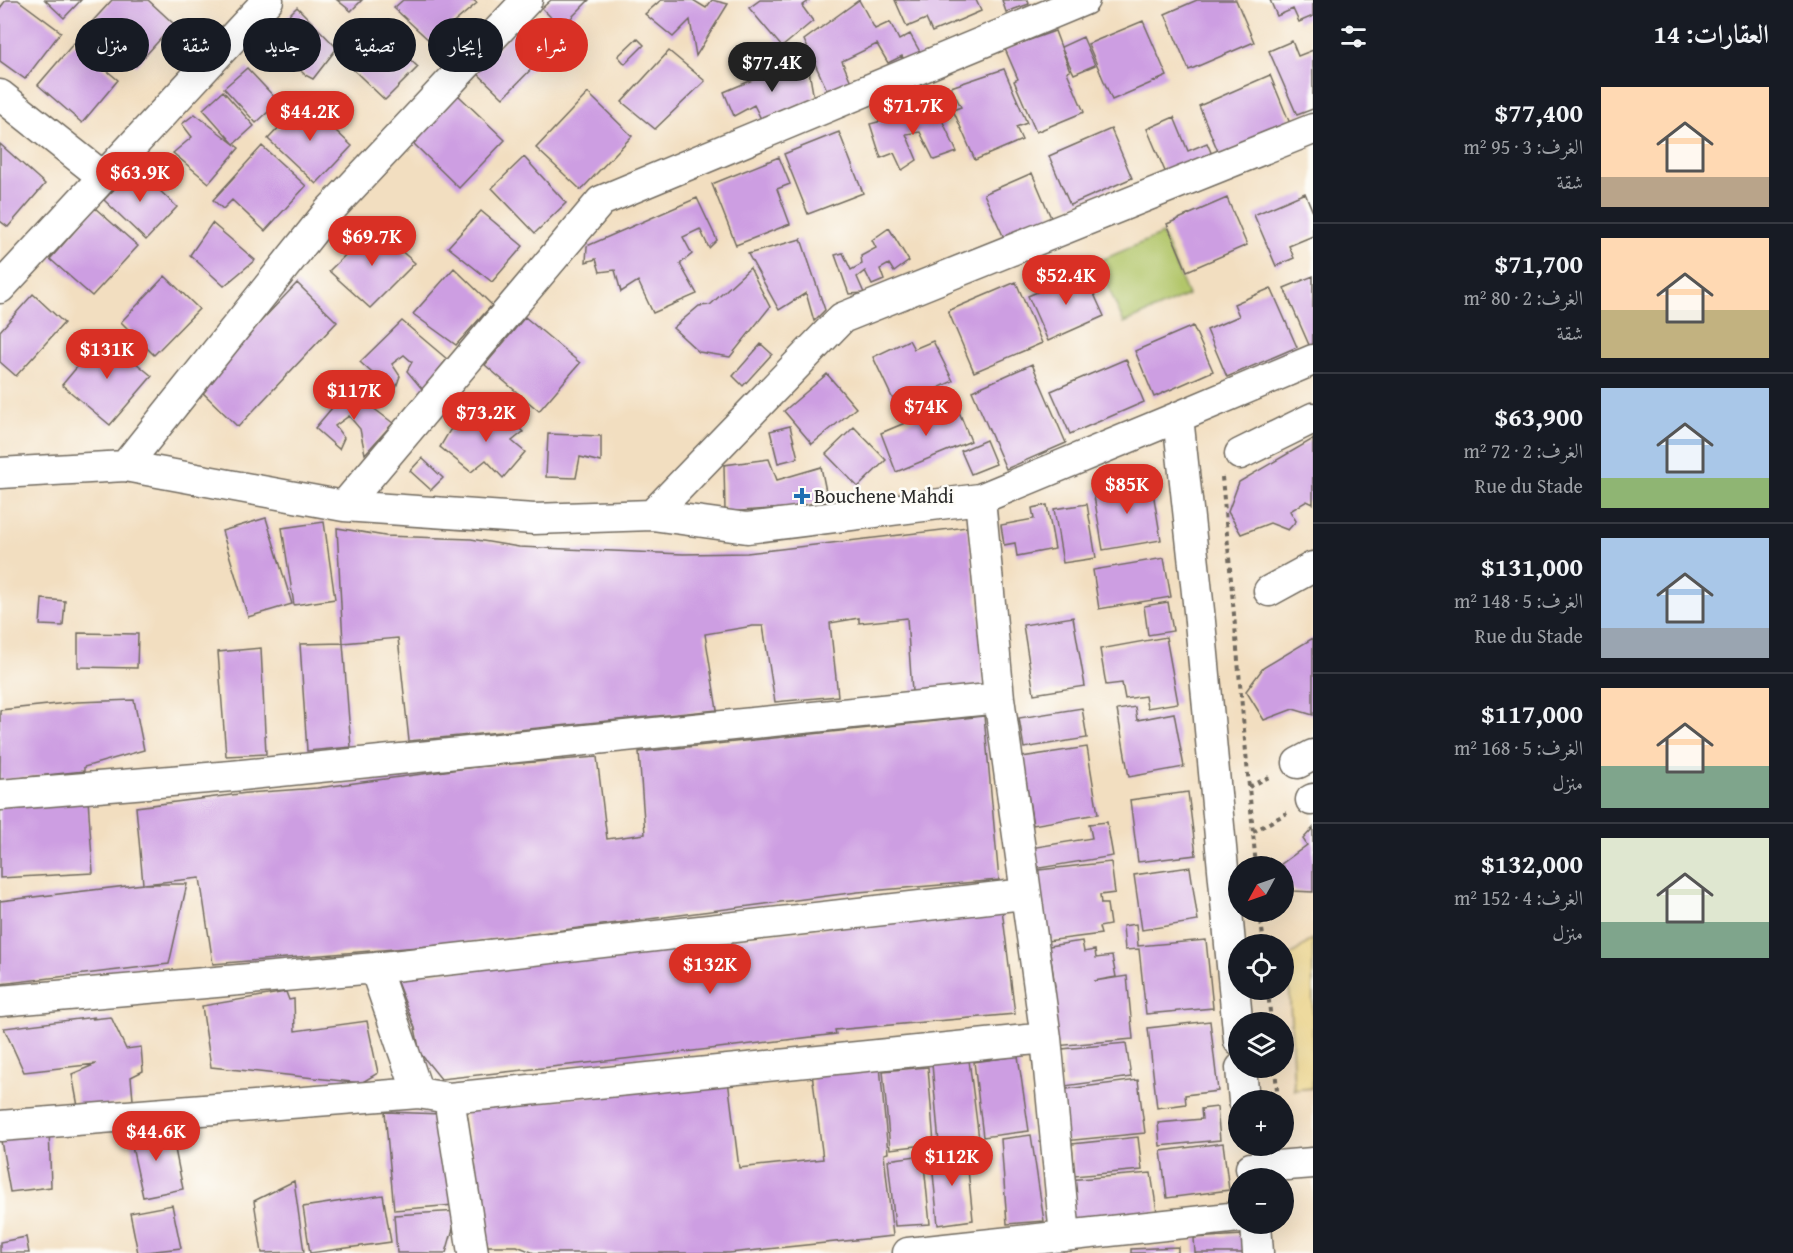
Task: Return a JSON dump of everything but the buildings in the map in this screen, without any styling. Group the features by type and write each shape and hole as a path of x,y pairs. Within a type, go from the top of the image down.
{"street":[{"path":"0,288 102,176 229,45 268,0"},
{"path":"125,466 328,212 527,0"},
{"path":"344,506 601,201 1084,0"},
{"path":"0,95 102,176"},
{"path":"651,515 842,318 1313,129"},
{"path":"0,472 125,466 344,506 534,519 651,515 747,528 980,499 1313,360"},
{"path":"1178,417 1201,623 1236,1012"},
{"path":"1240,454 1313,418"},
{"path":"980,499 999,698 1024,894 1046,1038 1065,1236"},
{"path":"1269,591 1313,567"},
{"path":"0,795 232,776 999,698"},
{"path":"0,1001 375,968 1024,894"},
{"path":"375,968 418,1093"},
{"path":"0,1126 418,1093 449,1098 1046,1038"},
{"path":"449,1098 473,1253"},
{"path":"1250,1164 1313,1163"},
{"path":"908,1253 1228,1218"},
{"path":"1257,1234 1258,1253"}],"path":[{"path":"1240,454 1227,466 1221,484 1235,609 1255,856"},
{"path":"1253,832 1312,800"}],"green space":[{"path":"1162,234 1188,295 1124,323 1097,262"}],"sand":[{"path":"1313,939 1313,1088 1294,1090 1294,1012 1290,1012 1290,1000 1294,1000 1294,953"}],"place":[{"name":"Bouchene Mahdi","path":"802,496"}]}
